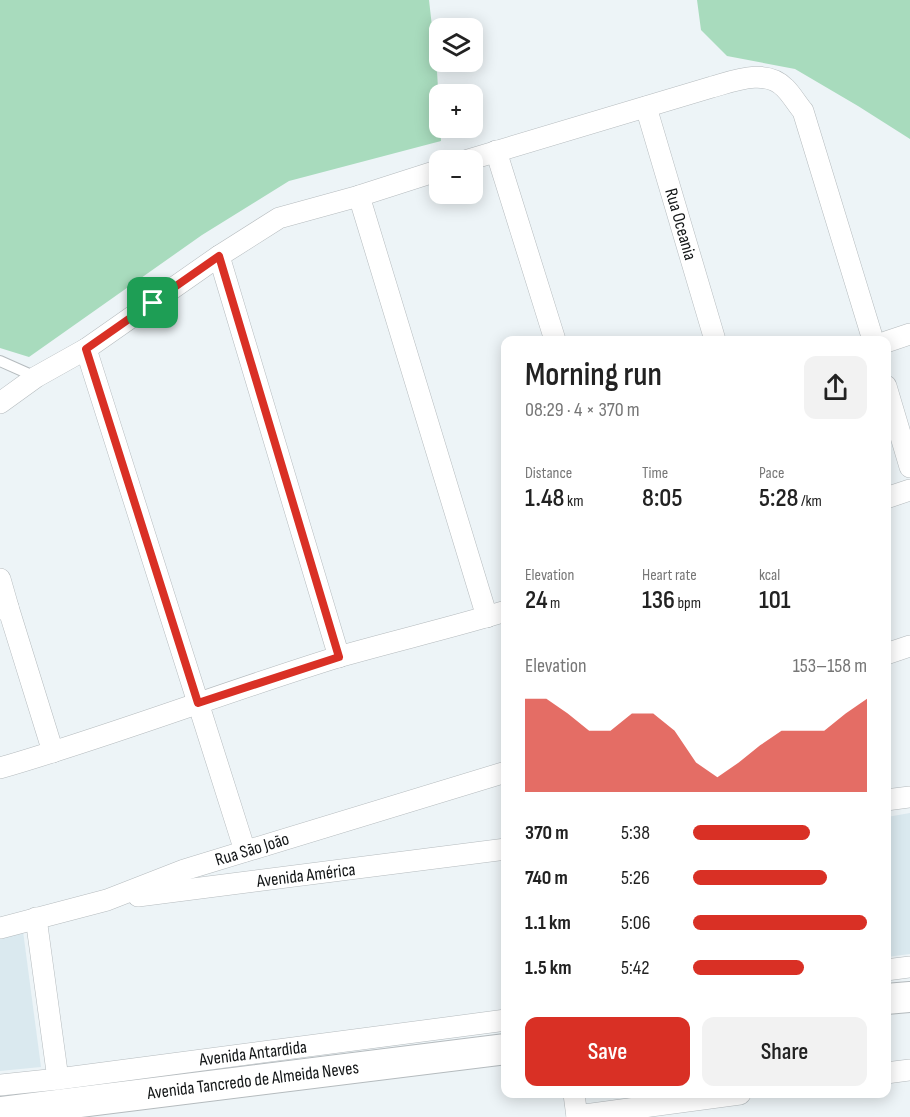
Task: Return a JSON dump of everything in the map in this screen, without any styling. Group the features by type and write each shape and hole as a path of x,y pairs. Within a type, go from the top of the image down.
{"main road":[{"path":"891,998 910,996"},
{"name":"Avenida Tancredo de Almeida Neves","path":"0,1112 501,1050"}],"street":[{"path":"483,156 742,79 767,77 784,86 803,111 872,336"},
{"name":"Rua Oceania","path":"646,107 714,336"},
{"path":"496,152 554,336"},
{"path":"0,403 36,377 86,349 219,256 279,218 429,174"},
{"path":"0,768 339,657 496,614 359,196"},
{"path":"219,256 339,657"},
{"path":"891,340 910,334"},
{"path":"86,349 245,851"},
{"path":"891,403 910,467"},
{"path":"891,496 910,490"},
{"path":"0,579 4,608 53,752"},
{"path":"891,652 910,646"},
{"name":"Rua São João","path":"0,928 107,900 184,870 501,774"},
{"path":"891,800 910,797"},
{"name":"Avenida América","path":"107,900 501,850"},
{"path":"36,918 58,1079"},
{"path":"891,969 910,967"},
{"name":"Avenida Antardida","path":"0,1084 58,1079 501,1021"},
{"path":"891,1072 910,1070"},
{"path":"575,1098 577,1117 712,1098"}],"lane":[{"path":"0,361 36,377"}],"shaded area":[{"path":"910,813 910,954 891,956 891,816"},
{"path":"23,931 41,1067 0,1071 0,938"}],"green space":[{"path":"0,0 429,0 431,18 429,18 429,72 437,72 438,84 429,84 429,138 441,138 441,141 289,181 202,235 29,357 0,348"},
{"path":"697,0 910,0 910,139 795,69 727,56 701,30"}],"route":[{"path":"219,256 339,657 198,703 86,349 153,303 219,256"}]}
